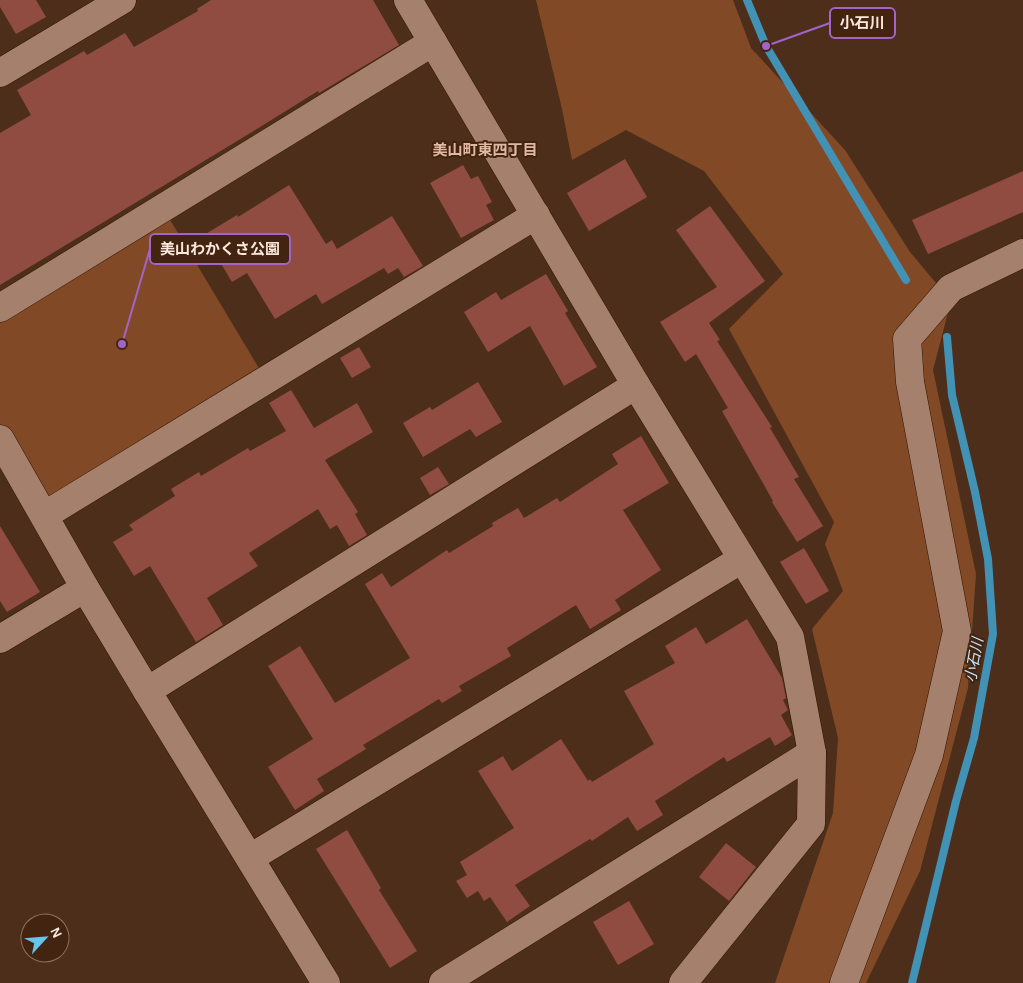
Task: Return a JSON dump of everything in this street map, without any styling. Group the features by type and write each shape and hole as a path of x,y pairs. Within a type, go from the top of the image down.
{"street":[{"path":"0,73 122,0"},
{"path":"408,0 636,385 790,637 812,753 811,824 684,983"},
{"path":"0,308 433,42"},
{"path":"45,514 536,215"},
{"path":"844,983 929,755 958,631 910,382 907,338 951,288 1023,253"},
{"path":"147,691 636,385"},
{"path":"0,439 45,514 85,588 326,983"},
{"path":"250,858 742,559"},
{"path":"0,639 85,588"},
{"path":"443,983 812,753"}],"shaded area":[{"path":"536,0 733,0 751,48 845,150 910,252 951,301 933,370 976,574 968,688 920,871 866,983 775,983 833,813 838,738 812,629 843,591 825,544 834,522 729,329 783,274 704,171 626,130 572,160"},
{"path":"163,208 266,380 45,515 0,439 0,308"}],"building":[{"path":"0,0 36,0 46,17 16,34 0,7"},
{"path":"211,0 373,0 399,45 319,93 318,91 0,285 0,133 31,115 17,90 84,51 87,55 125,33 134,47 198,11 197,9"},
{"path":"625,159 647,197 589,231 567,193"},
{"path":"463,165 471,179 478,176 492,202 486,205 494,220 461,238 430,183"},
{"path":"1023,171 1023,212 928,254 912,220"},
{"path":"289,185 326,244 332,240 337,249 392,216 423,266 404,277 398,268 388,274 384,268 322,304 316,294 275,319 247,273 232,282 204,235 237,215 238,217"},
{"path":"710,206 765,281 709,323 720,340 717,341 772,427 770,428 799,477 794,479 823,526 797,542 772,502 722,411 728,408 696,354 685,362 660,322 717,287 676,230"},
{"path":"546,274 568,311 565,313 597,367 564,386 530,326 488,352 464,312 496,292 501,300"},
{"path":"359,347 371,367 352,378 340,358"},
{"path":"478,382 502,422 476,437 470,429 423,457 403,423 430,407 432,410"},
{"path":"291,390 314,428 357,403 373,432 325,460 358,512 355,514 367,535 349,546 337,525 330,529 318,509 249,553 258,566 207,598 223,625 196,642 150,566 134,576 113,542 133,530 129,525 175,496 171,489 199,472 201,476 248,448 250,451 286,431 269,403"},
{"path":"641,436 669,483 623,510 661,570 615,600 621,610 590,629 576,605 507,648 511,656 459,686 462,691 442,703 439,699 363,745 366,749 317,779 324,791 295,810 268,767 313,739 268,666 300,646 335,703 410,658 365,584 382,573 391,587 447,550 449,553 493,526 492,523 518,508 524,518 557,498 560,502 618,464 612,454"},
{"path":"438,467 449,484 430,495 420,478"},
{"path":"0,526 40,592 7,612 0,601"},
{"path":"804,548 829,591 806,604 780,562"},
{"path":"747,619 782,678 786,698 783,700 788,710 781,715 792,735 775,746 770,737 727,762 724,757 655,801 663,815 637,831 628,817 592,841 590,839 515,885 530,906 507,922 490,897 484,901 478,891 467,898 456,881 467,875 460,862 514,828 478,771 503,756 512,771 561,739 588,781 590,779 592,782 654,744 624,691 675,663 665,646 696,627 706,644"},
{"path":"347,830 381,888 379,890 417,951 390,968 316,849"},
{"path":"726,843 756,867 729,901 699,877"},
{"path":"629,901 654,944 618,965 593,922"}],"waterway":[{"name":"小石川","path":"747,0 766,46 906,280"},
{"name":"小石川","path":"912,983 956,801 974,738 993,634 988,559 975,492 952,395 947,337"}],"place":[{"name":"小石川","path":"766,46"},
{"name":"美山わかくさ公園","path":"122,344"}],"district":[{"name":"美山町東四丁目","path":"485,150"}]}
